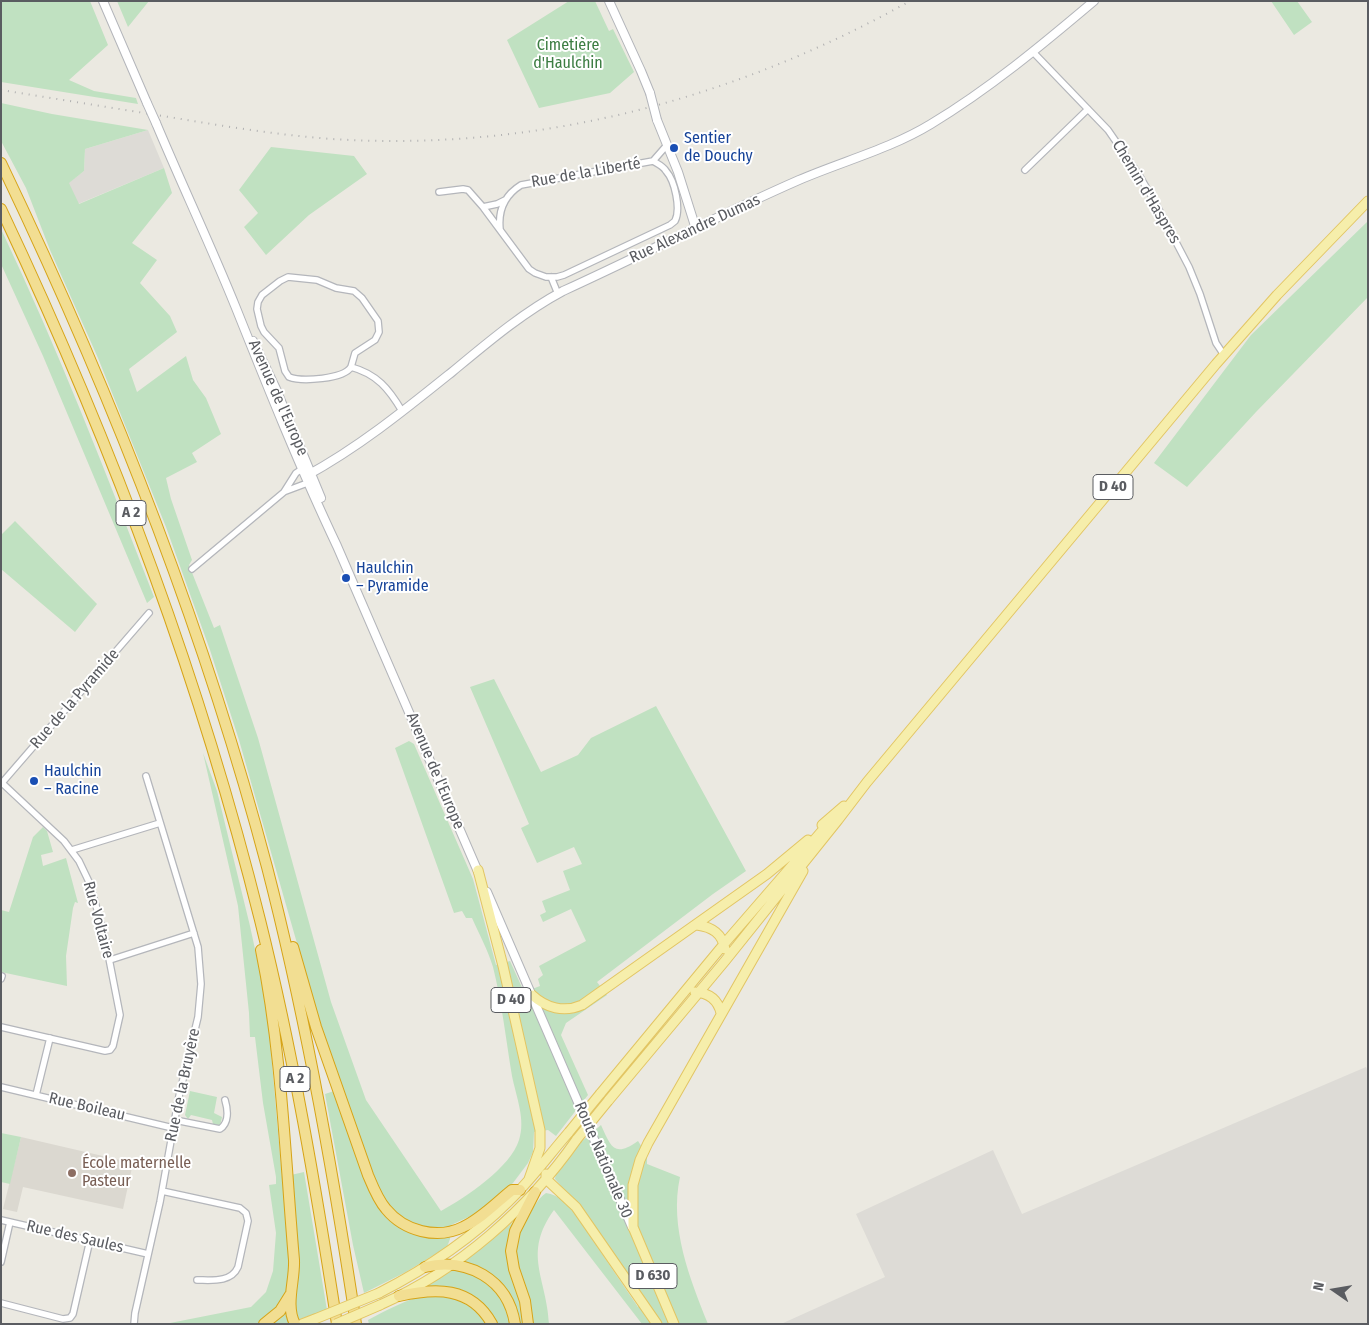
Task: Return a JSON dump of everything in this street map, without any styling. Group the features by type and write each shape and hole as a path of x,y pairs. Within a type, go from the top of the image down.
{"highway":[{"name":"A 2","path":"1,164 44,254 94,370 159,531 225,723 266,866 310,1052 341,1226 356,1324"},
{"name":"A 2","path":"1,209 75,373 136,525 195,693 222,780 274,980 290,1055 312,1173 336,1324"},
{"path":"266,866 283,910 316,1027 368,1176 385,1209 392,1216 412,1228 426,1232 442,1233 458,1230 512,1190 520,1190"},
{"path":"247,871 275,1033 294,1267 290,1312 295,1324"},
{"path":"528,1324 525,1301 514,1269 511,1251 515,1231 535,1192"},
{"path":"341,1226 354,1273 363,1324"},
{"path":"425,1267 438,1264 450,1265 476,1270 490,1278 506,1297 512,1309 515,1324"},
{"path":"264,1324 272,1319 283,1307 292,1290"},
{"path":"399,1296 433,1290 452,1292 477,1305 492,1324"}],"main road":[{"name":"Avenue de l'Europe","path":"103,1 236,308 276,389 337,546 532,995"},
{"path":"609,1 642,71 657,120 678,172 696,228"},
{"name":"Rue Alexandre Dumas","path":"309,475 402,411 513,322 536,306 696,228 794,183 895,143 919,131 964,103 1033,52 1094,1"},
{"name":"D 40","path":"336,1324 380,1306 450,1265 496,1230 535,1192 725,961 867,782 1224,355 1271,302 1368,201"},
{"name":"D 40","path":"302,1324 378,1293 425,1267 479,1228 520,1190 724,944 867,782"},
{"path":"532,995 541,1002 559,1009 568,1010 582,1006 782,863 844,806"},
{"name":"D 40","path":"632,1227 633,1185 642,1155 797,882 830,831"},
{"name":"D 40","path":"478,870 503,966 540,1130 540,1148 529,1179"},
{"path":"697,925 707,927 720,936 724,944 725,961"},
{"path":"699,992 714,999 721,1014"},
{"name":"D 40","path":"676,1004 688,994 699,992"},
{"name":"Route Nationale 30","path":"532,995 674,1324"},
{"path":"540,1130 547,1141 557,1146 569,1144 577,1139"},
{"path":"546,1159 546,1179 576,1207 657,1324"}],"street":[{"name":"Chemin d'Haspres","path":"1033,52 1115,140 1156,204 1189,267 1216,344 1224,355"},
{"path":"1025,170 1088,109"},
{"name":"Rue de la Liberté","path":"483,207 505,200 517,187 527,182 653,161 667,145"},
{"path":"439,192 466,189 483,207 526,266 532,271 551,277 564,275 673,223 678,212 676,194 668,173 653,161"},
{"path":"500,230 500,215 505,200"},
{"path":"288,277 314,280 357,293 376,318 379,328 377,338 355,353 351,366 348,371 343,373 311,379 302,380 289,377 285,371 279,348 264,332 260,323 257,306 262,294 280,280 288,277"},
{"path":"551,277 558,294"},
{"path":"351,366 383,384 402,411"},
{"path":"284,492 296,472 309,475"},
{"path":"192,569 284,492 309,475"},
{"name":"Rue de la Pyramide","path":"2,783 149,614"},
{"name":"Rue de la Bruyère","path":"134,1324 200,1000 201,973 198,946 146,776"},
{"name":"Rue Voltaire","path":"2,783 72,850 90,884 110,960 120,1018 114,1043 110,1050 100,1050 50,1038"},
{"path":"72,850 160,823"},
{"path":"110,960 194,933"},
{"path":"1,1028 50,1038 36,1095"},
{"name":"Rue Boileau","path":"1,1088 173,1128"},
{"path":"175,1120 220,1130 224,1125 228,1110 225,1100"},
{"path":"162,1191 240,1208 247,1216 248,1221 235,1273 224,1279 197,1280"},
{"name":"Rue des Saules","path":"1,1220 148,1254"},
{"path":"1,1262 10,1222"},
{"path":"1,1304 68,1319 72,1314 90,1240"}],"shaded area":[{"path":"148,130 164,168 78,204 68,183 84,171 85,149"},
{"path":"1366,1067 1368,1071 1368,1324 781,1324 885,1277 856,1214 993,1150 1022,1214"},
{"name":"École maternelle Pasteur","path":"21,1137 133,1163 123,1209 23,1187 17,1212 3,1209"}],"green space":[{"path":"1,1 90,1 108,45 69,80 94,91 136,98 138,104 1,82"},
{"path":"117,1 149,1 128,27"},
{"name":"Cimetière d'Haulchin","path":"569,1 595,1 609,31 613,29 634,72 610,93 539,108 507,40"},
{"path":"1271,1 1297,1 1312,22 1294,35"},
{"path":"1,103 52,114 148,130 85,149 84,171 69,183 79,204 164,168 172,193 132,243 157,260 140,283 170,316 177,332 129,369 137,392 186,356 193,380 206,398 221,434 192,453 197,462 166,478 171,499 192,560 189,565 214,628 220,625 258,738 331,1002 366,1100 441,1211 486,1181 507,1161 519,1140 521,1116 512,1076 499,994 491,961 472,918 466,918 462,911 454,913 395,748 409,741 414,744 473,879 496,965 510,961 524,992 540,986 538,979 543,975 539,966 586,941 571,909 543,922 540,915 546,912 542,901 570,890 563,871 582,864 574,847 537,863 521,828 529,824 470,687 494,679 541,772 578,755 591,738 656,706 746,871 597,982 607,995 566,1023 561,1035 588,1095 556,1136 548,1130 534,1132 533,1152 528,1163 513,1183 484,1210 451,1225 450,1239 447,1247 406,1272 364,1293 353,1245 325,1094 343,1088 322,1031 239,740 210,650 166,527 98,358 50,250 26,188 1,141"},
{"path":"271,147 354,156 367,174 309,215 266,255 244,227 258,213 239,190"},
{"path":"1368,221 1368,297 1256,412 1187,487 1154,463 1251,335"},
{"path":"1,229 62,365 118,504 154,597 147,603 43,356 1,264"},
{"path":"15,521 97,604 75,632 1,569 1,535"},
{"path":"203,753 217,791 267,1005 282,1177 304,1172 327,1310 285,1324 165,1324 251,1307 266,1292 273,1271 276,1233 269,1185 276,1184 276,1177 263,1103 255,1037 250,1037 238,906"},
{"path":"43,827 47,831 53,852 41,855 43,866 66,858 78,903 75,902 73,908 66,956 67,986 1,972 1,910 9,912 33,837"},
{"path":"190,1091 217,1097 214,1113 222,1117 220,1126 214,1128 212,1120 191,1115 188,1119 185,1115"},
{"path":"601,1125 614,1148 624,1149 638,1141 647,1155 647,1164 680,1177 677,1196 679,1234 688,1271 708,1324 642,1324 554,1210 539,1240 538,1253 549,1324 369,1324 368,1320 403,1302 426,1295 428,1283 473,1255 517,1219 525,1223 537,1203 546,1193 558,1197 573,1211 638,1307 644,1300 579,1206 555,1179 561,1164 581,1142"},
{"path":"1,1133 21,1137 10,1184 1,1182"}],"railway":[{"path":"1,90 230,127 311,137 408,141 483,137 557,127 631,112 703,92 774,66 843,36 910,1"}],"place":[{"name":"Sentier de Douchy","path":"674,148"},
{"name":"Haulchin – Pyramide","path":"346,578"},
{"name":"Haulchin – Racine","path":"34,781"},
{"name":"École maternelle Pasteur","path":"72,1173"}]}
